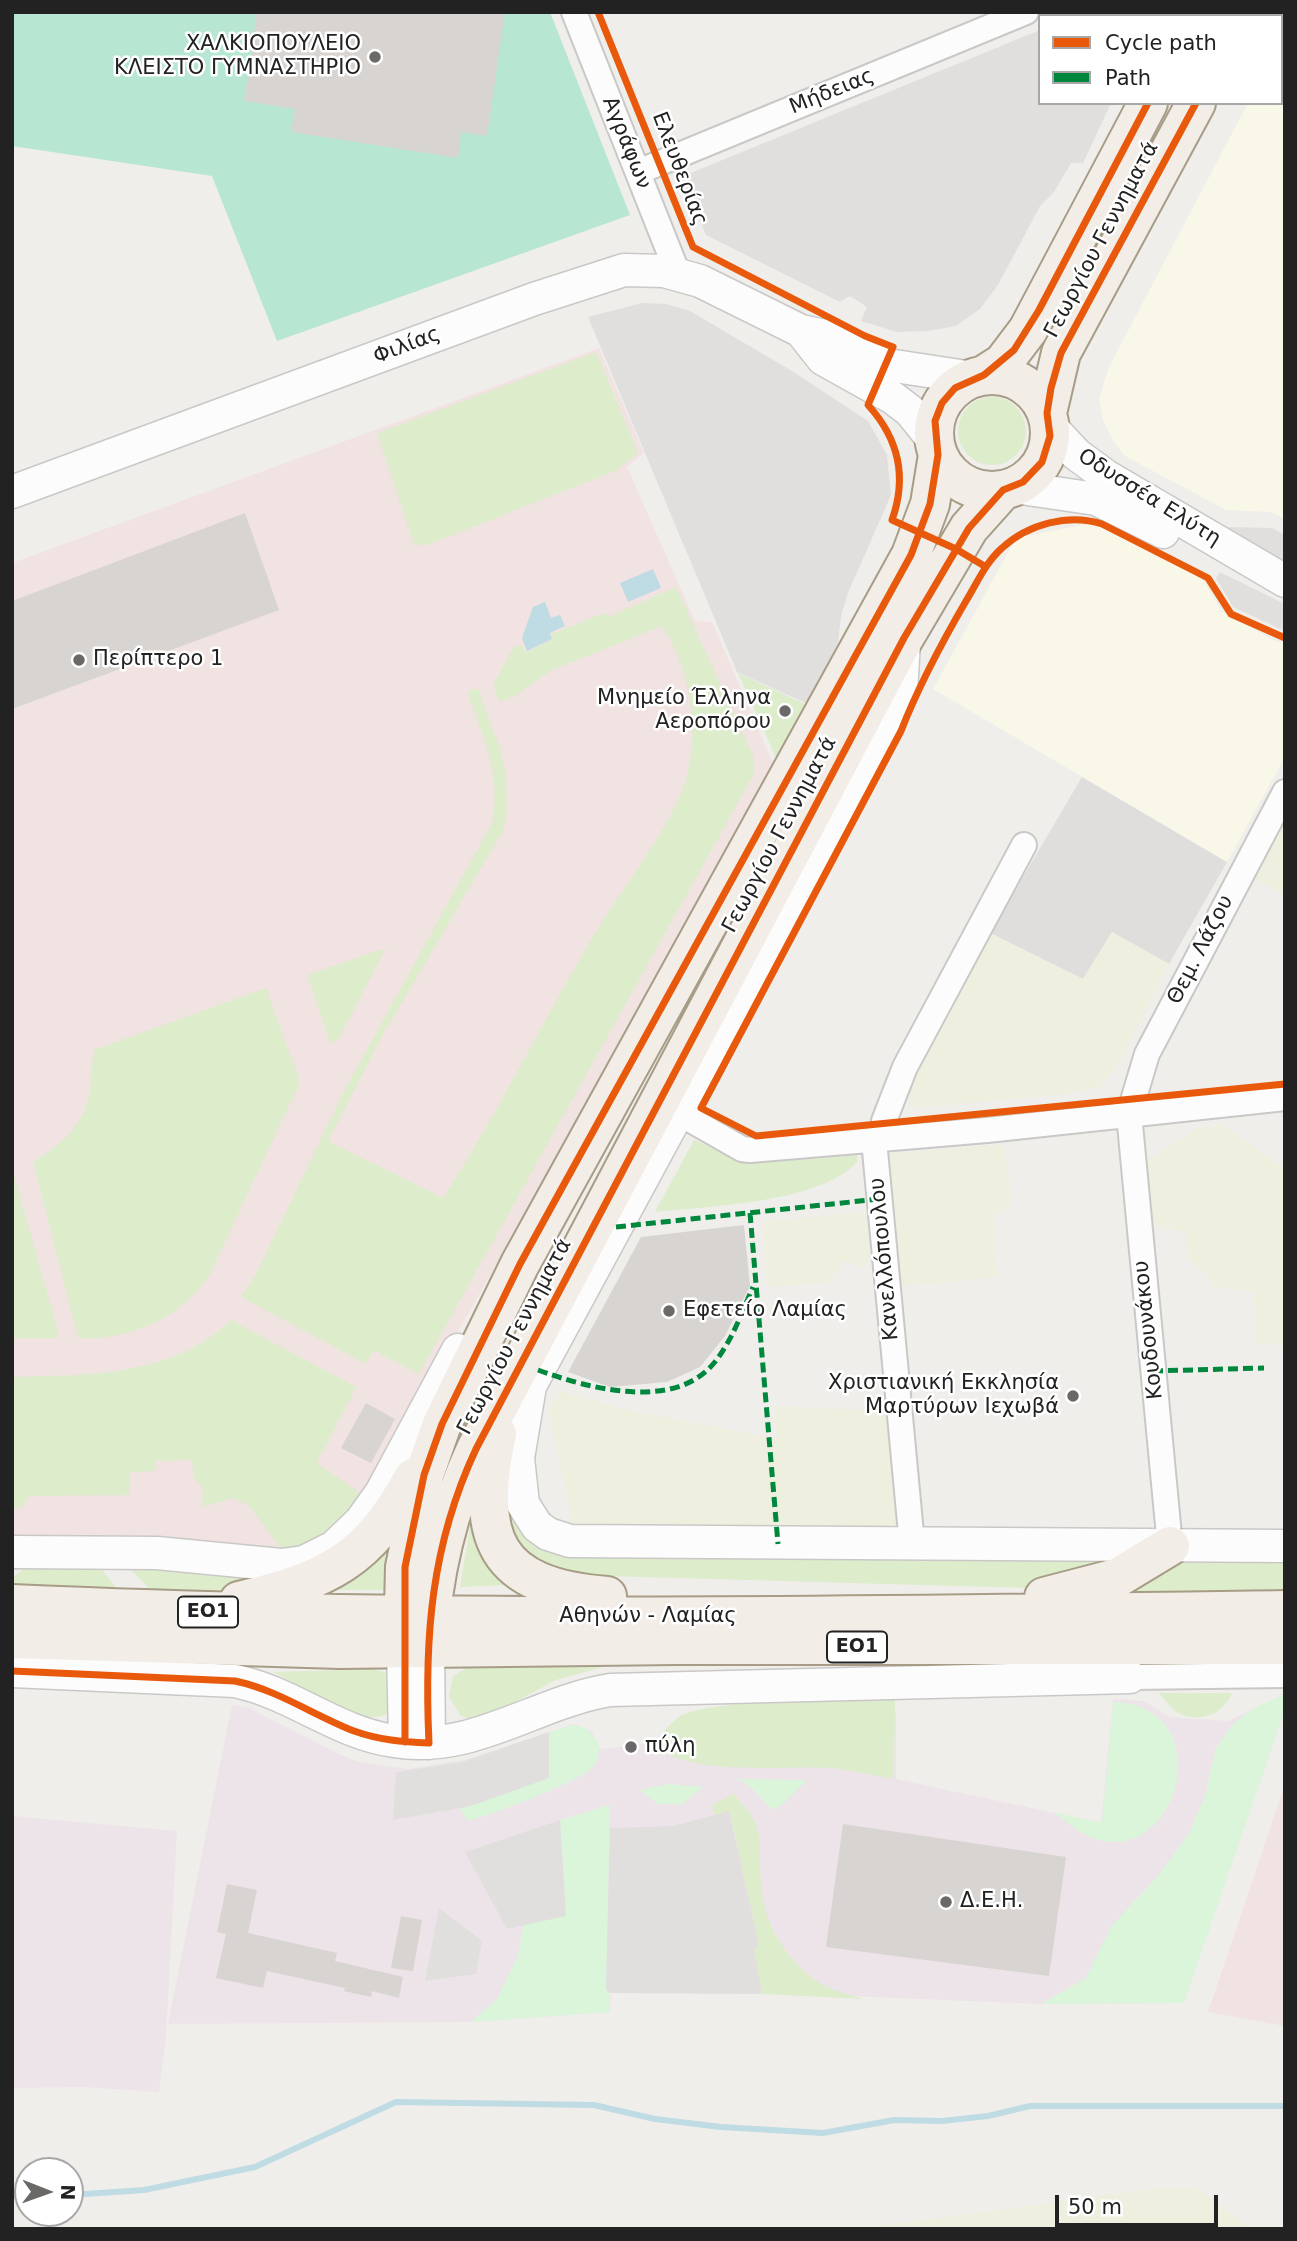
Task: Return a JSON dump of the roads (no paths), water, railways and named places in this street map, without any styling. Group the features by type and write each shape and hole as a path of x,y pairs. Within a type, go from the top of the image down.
{"main road":[{"name":"Γεωργίου Γεννηματά","path":"416,1632 405,1567 425,1475 442,1424 520,1264 911,555 930,505 937,448 935,421 943,403 956,388 1003,363 1028,330 1147,105"},
{"name":"Γεωργίου Γεννηματά","path":"416,1632 455,1495 514,1374 904,638 969,528 1009,488 1031,477 1042,463 1049,445 1048,420 1061,353 1195,105"},
{"path":"979,377 1007,376 1027,386 1048,420"},
{"path":"937,448 949,472 964,484 983,490 1009,488"},
{"path":"514,1374 493,1457 488,1514 499,1551 527,1577 555,1590 574,1594 788,1602 843,1618"},
{"path":"193,1611 298,1585 331,1572 361,1551 384,1527 442,1424"},
{"path":"909,1616 1084,1589 1117,1578 1170,1546"},
{"name":"Αθηνών - Λαμίας","path":"12,1604 193,1611 416,1632 665,1645 1285,1645"},
{"name":"Αθηνών - Λαμίας","path":"12,1639 416,1632 909,1616 1285,1610"}],"street":[{"name":"Αγράφων","path":"574,12 678,274"},
{"name":"Μήδειας","path":"638,172 1026,12"},
{"name":"Φιλίας","path":"12,492 614,272 634,269 678,274 715,286 801,331 834,338 888,365 909,370 979,377"},
{"name":"Φιλίας","path":"801,331 823,359 877,387 910,411 937,448"},
{"name":"Οδυσσέα Ελύτη","path":"1048,420 1076,454 1106,476 1197,527 1253,565 1285,581"},
{"name":"Οδυσσέα Ελύτη","path":"1009,488 1096,499 1188,546 1253,565"},
{"path":"904,638 901,692 530,1386 518,1458 520,1492 528,1514 548,1534 570,1541 1285,1546"},
{"name":"Θεμ. Λάζου","path":"1129,1114 1147,1054 1285,792"},
{"name":"Κανελλόπουλου","path":"912,1545 879,1140 905,1067 1024,845"},
{"path":"677,1112 746,1150 879,1140 1285,1098"},
{"name":"Κουδουνάκου","path":"1129,1114 1170,1546"},
{"path":"12,1552 157,1553 281,1565 304,1562 334,1547 361,1521 381,1493 465,1338 520,1264"},
{"path":"416,1632 417,1742"},
{"path":"12,1671 235,1681 269,1690 356,1731 417,1742 476,1736 582,1697 610,1690 1130,1676 1285,1675"}],"water":[{"path":"653,569 661,588 628,602 620,583"},
{"path":"545,602 551,618 560,615 565,626 550,633 552,639 527,651 522,638 533,607"}],"waterway":[{"path":"84,2194 144,2190 255,2167 396,2102 594,2105 655,2119 721,2127 823,2133 894,2120 942,2121 988,2116 1030,2106 1285,2106"}],"place":[{"name":"ΧΑΛΚΙΟΠΟΥΛΕΙΟ ΚΛΕΙΣΤΟ ΓΥΜΝΑΣΤΗΡΙΟ","path":"375,57"},
{"name":"Περίπτερο 1","path":"79,660"},
{"name":"Μνημείο Έλληνα Αεροπόρου","path":"785,711"},
{"name":"Εφετείο Λαμίας","path":"669,1311"},
{"name":"Χριστιανική Εκκλησία Μαρτύρων Ιεχωβά","path":"1073,1396"},
{"name":"πύλη","path":"631,1747"},
{"name":"Δ.Ε.Η.","path":"946,1902"}]}
